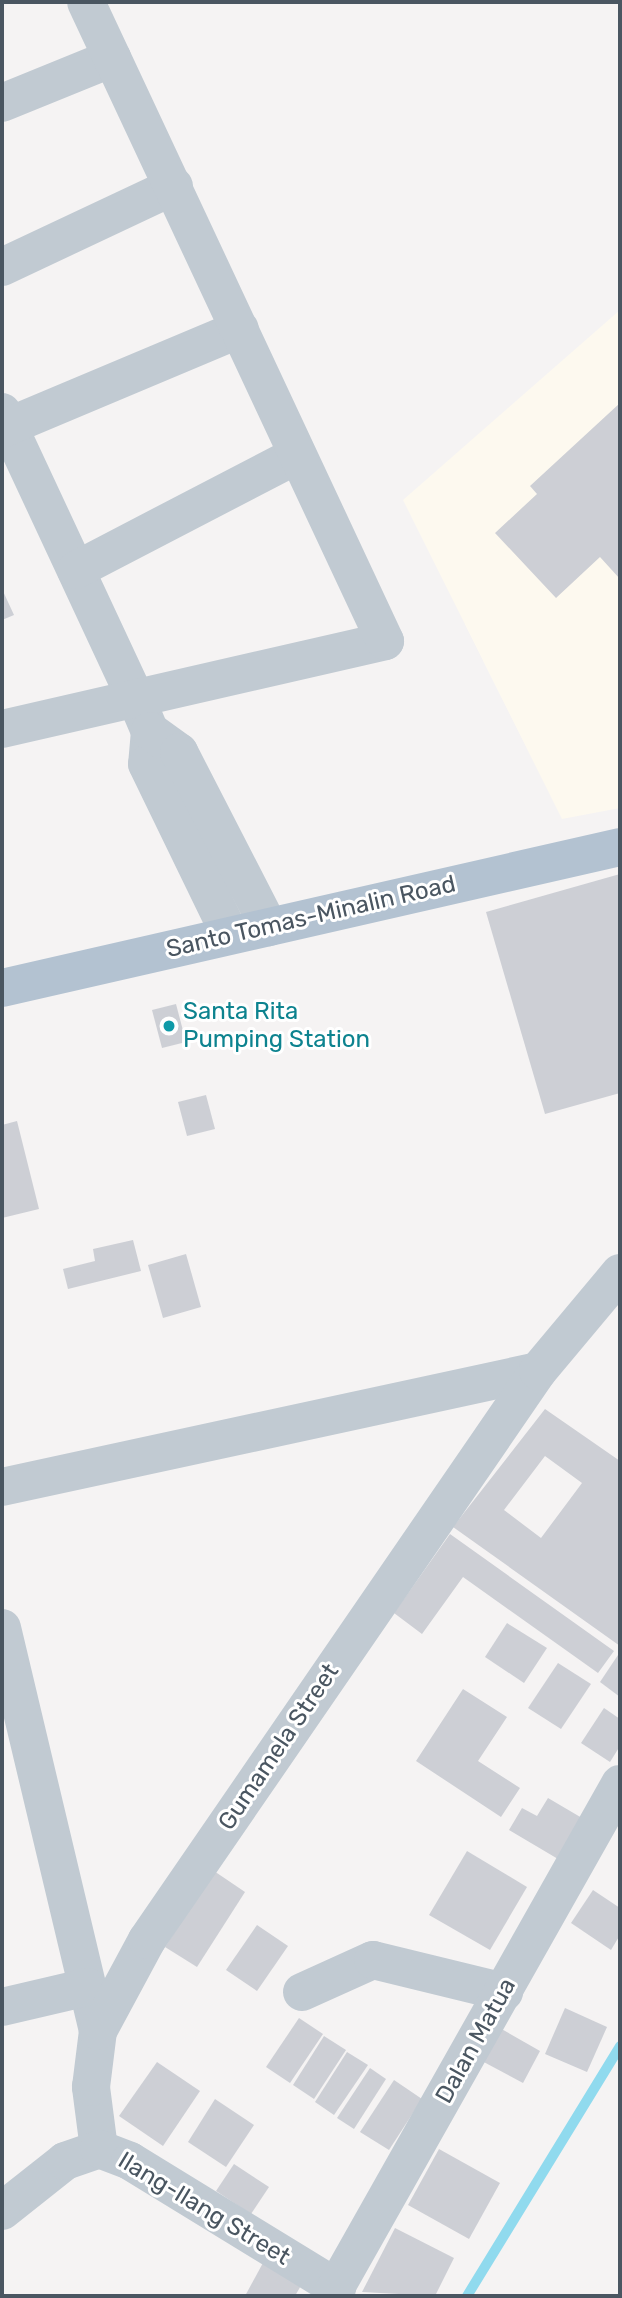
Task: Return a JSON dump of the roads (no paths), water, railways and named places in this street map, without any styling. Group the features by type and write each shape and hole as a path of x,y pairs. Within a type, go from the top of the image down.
{"main road":[{"name":"Santo Tomas-Minalin Road","path":"2,988 620,847"}],"street":[{"path":"2,729 144,716 385,641 86,2"},
{"path":"2,103 112,58"},
{"path":"2,267 174,186"},
{"path":"240,329 4,422 144,716 179,752 269,927"},
{"path":"76,569 297,456"},
{"path":"144,716 147,764 230,935"},
{"name":"Gumamela Street","path":"99,2148 91,2087 97,2031 147,1940 538,1371 620,1273"},
{"path":"2,1487 538,1371"},
{"path":"2,1628 13,1731 88,1987 97,2031"},
{"name":"Dalan Matua","path":"334,2292 620,1784"},
{"path":"302,1992 373,1961 504,1992"},
{"path":"2,2007 88,1987"},
{"name":"Ilang-Ilang Street","path":"2,2211 65,2161 99,2148 130,2161 334,2292"}],"waterway":[{"path":"467,2296 620,2046"}],"place":[{"name":"Santa Rita Pumping Station","path":"169,1026"}]}
